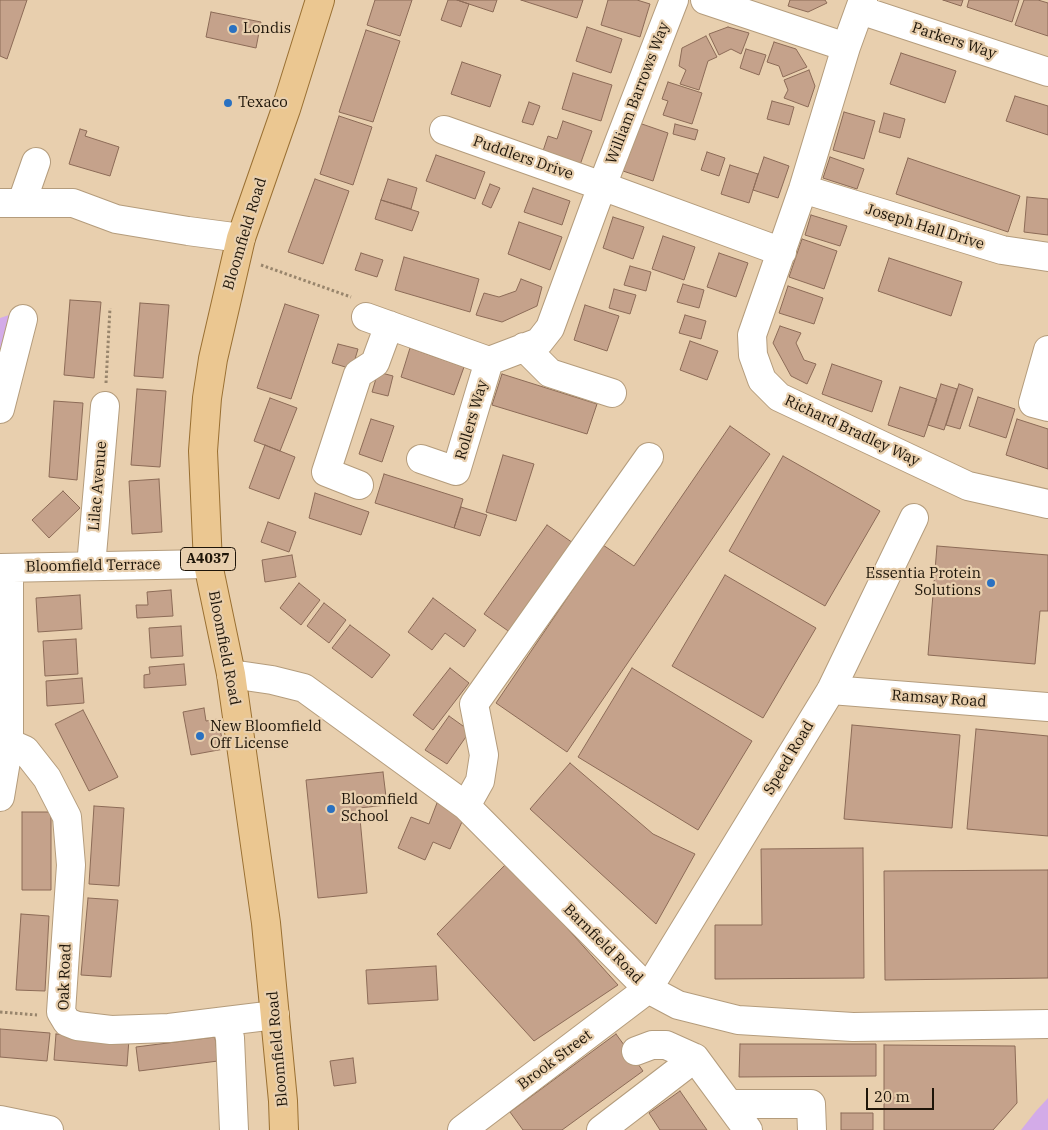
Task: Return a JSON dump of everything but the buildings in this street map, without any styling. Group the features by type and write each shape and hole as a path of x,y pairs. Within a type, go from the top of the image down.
{"main road":[{"name":"Bloomfield Road","path":"284,1130 284,1100 266,923 231,674 208,564 202,451 213,359 238,247 286,109 320,0"}],"street":[{"name":"William Barrows Way","path":"489,361 539,342 550,328 602,186 674,0"},
{"path":"705,0 846,47"},
{"name":"Richard Bradley Way","path":"862,5 846,47 803,189 752,335 753,355 762,380 779,397 968,486 1048,504"},
{"name":"Parkers Way","path":"862,5 1048,72"},
{"name":"Puddlers Drive","path":"444,130 602,186"},
{"path":"6,202 36,162"},
{"path":"602,186 782,252"},
{"name":"Joseph Hall Drive","path":"803,189 1002,250 1048,257"},
{"path":"6,202 72,203 116,219 188,231 238,247"},
{"path":"0,409 23,319"},
{"path":"359,485 326,472 358,374 375,362 378,321 489,361"},
{"path":"524,347 550,373 612,393"},
{"path":"1048,350 1033,403 1048,408"},
{"name":"Rollers Way","path":"421,459 456,471 489,361"},
{"name":"Lilac Avenue","path":"91,566 105,406"},
{"path":"466,806 480,781 484,755 474,704 649,457"},
{"name":"Speed Road","path":"648,989 830,690 914,518"},
{"name":"Bloomfield Terrace","path":"0,797 9,743 4,568 208,564"},
{"name":"Barnfield Road","path":"231,674 272,680 304,688 466,806 648,989 678,1004 738,1020 853,1027 1048,1024"},
{"name":"Ramsay Road","path":"830,690 1048,707"},
{"name":"Oak Road","path":"9,743 25,750 47,778 67,817 71,865 61,1012 66,1022 77,1026 111,1030 169,1028 275,1015"},
{"name":"Brook Street","path":"462,1130 648,989"},
{"path":"226,1021 230,1038 234,1130"},
{"path":"636,1051 652,1045 666,1045 695,1058 748,1130"},
{"path":"601,1130 632,1121 695,1058"},
{"path":"729,1104 811,1104 812,1130"},
{"path":"0,1120 49,1130"}],"path":[{"path":"238,247 372,304 378,321"},
{"path":"105,406 110,308"},
{"path":"0,1012 46,1016 61,1012"}],"shaded area":[{"path":"15,313 0,375 0,318"},
{"path":"1048,1098 1048,1130 1021,1130 1036,1111"}],"place":[{"name":"Londis","path":"233,29"},
{"name":"Texaco","path":"228,103"},
{"name":"Essentia Protein Solutions","path":"991,583"},
{"name":"New Bloomfield Off License","path":"200,736"},
{"name":"Bloomfield School","path":"331,809"}]}
